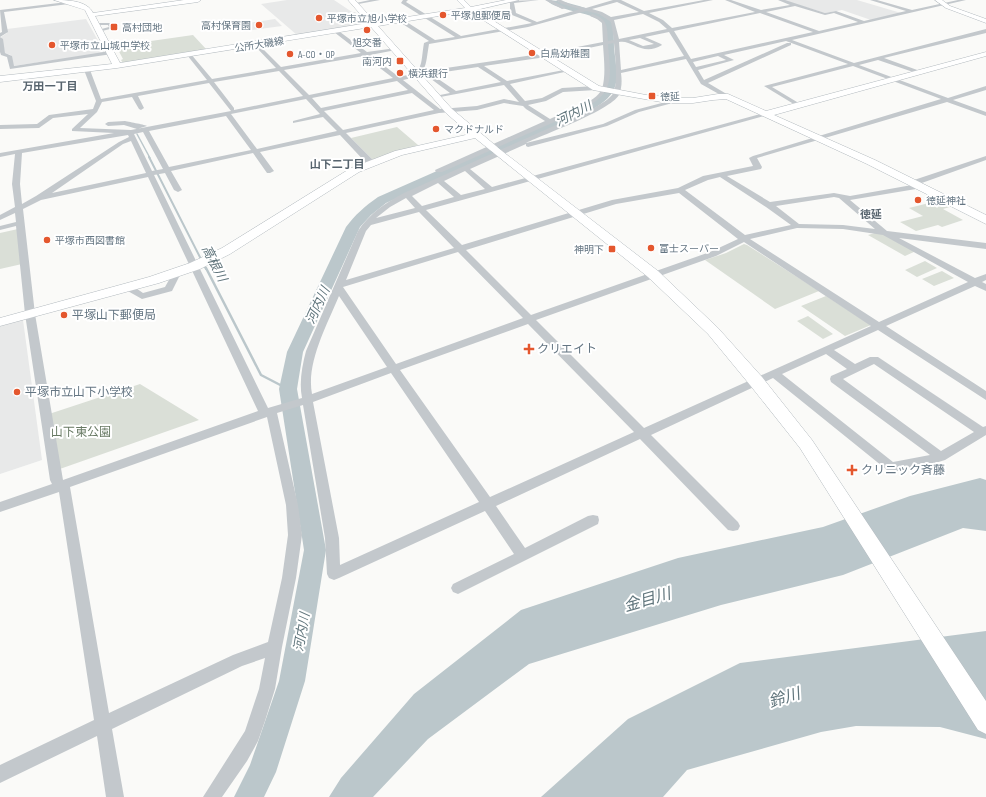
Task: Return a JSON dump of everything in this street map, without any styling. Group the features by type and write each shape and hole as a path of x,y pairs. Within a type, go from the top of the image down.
{"street":[{"path":"91,15 198,0"},
{"path":"352,2 378,0"},
{"path":"406,0 403,2 461,38"},
{"path":"460,0 470,9 546,55 567,70 608,91"},
{"path":"537,0 512,2 512,12 514,14 537,24"},
{"path":"439,170 495,150 596,109 608,101 602,20 583,10 555,5 547,0"},
{"path":"558,0 565,4 606,16 611,19 619,40 620,83 592,102 550,121 464,168 385,206 375,214 362,231 315,342 308,362 306,391 332,538 334,574 986,277"},
{"path":"79,125 126,123 137,127 417,75 423,68 428,43 537,24 618,0 665,24 703,83 728,97 917,184 986,220"},
{"path":"611,19 711,0"},
{"path":"726,0 818,32"},
{"path":"780,0 825,14 834,12 865,22"},
{"path":"872,0 912,12"},
{"path":"619,72 718,54 912,12 941,2 964,0"},
{"path":"9,56 3,54 0,38 3,33 0,11 65,1 86,7 117,66"},
{"path":"352,2 450,111 476,135 653,274 708,326 756,381 806,444 986,722"},
{"name":"公所大磯線","path":"0,79 117,66 512,2"},
{"path":"941,2 986,21"},
{"path":"454,93 426,73 546,55 796,5"},
{"path":"400,20 434,42"},
{"path":"336,31 439,111"},
{"path":"799,104 767,86 985,32"},
{"path":"619,40 642,48 659,45 640,36"},
{"path":"786,39 986,114"},
{"path":"703,83 793,42"},
{"path":"256,44 371,163"},
{"path":"99,101 394,49"},
{"path":"9,56 12,68 110,53"},
{"path":"694,69 731,60 718,54"},
{"path":"368,223 986,54"},
{"path":"190,55 211,81 254,151 270,171"},
{"path":"0,57 9,56"},
{"path":"84,57 99,104 95,110 74,130 132,135"},
{"path":"878,58 918,72"},
{"path":"479,65 506,83 524,104 550,121"},
{"path":"437,97 567,70"},
{"path":"338,286 576,213 615,202 680,190 706,178 755,168 758,167 753,158 754,156 986,88"},
{"path":"39,198 439,111 477,108 504,102 524,104 544,100 562,90 608,91 677,101 693,101 716,96 728,97"},
{"path":"319,110 412,91"},
{"path":"134,95 142,108"},
{"path":"495,150 605,125 637,111 677,101"},
{"path":"0,126 39,126 51,116 95,110"},
{"path":"0,155 132,135 145,130 229,111"},
{"path":"295,122 325,116"},
{"path":"145,130 178,190"},
{"path":"132,135 268,412 292,505 295,535 289,578 274,647 267,690 252,735 230,773 212,797"},
{"path":"0,218 19,210 39,198 132,135"},
{"path":"0,322 177,273 212,258 244,240 338,180 371,163 404,152 476,135"},
{"path":"19,151 16,184 30,314 56,480 65,490 115,797"},
{"path":"769,205 834,195 850,198 917,184 986,158"},
{"path":"464,168 490,189"},
{"path":"721,175 787,217 797,226"},
{"path":"439,180 458,198"},
{"path":"680,190 744,239 986,396"},
{"path":"407,195 733,526"},
{"path":"842,197 883,232 986,288"},
{"path":"0,228 20,223"},
{"path":"0,507 268,412 307,400 653,274 713,254 744,239 797,226 843,226 962,244 986,246"},
{"path":"338,286 393,369 488,504 522,556"},
{"path":"827,350 854,369"},
{"path":"774,373 890,467 919,463 941,456 984,431 874,359 835,379 941,456"},
{"path":"458,588 593,520"},
{"path":"0,774 238,660 274,647"}],"shaded area":[{"name":"平塚市立旭小学校","path":"287,0 334,0 352,12 355,12 366,23 363,25 297,35 261,4"},
{"path":"782,0 857,0 901,13 871,20 842,10 825,13"},
{"name":"平塚市立山城中学校","path":"86,19 105,53 13,66 11,55 5,53 1,37 7,33 7,29"},
{"name":"高村保育園","path":"275,19 282,26 245,31 239,30 235,25"},
{"name":"平塚市立山下小学校","path":"20,319 23,320 42,460 0,474 0,324"}],"green space":[{"path":"193,35 207,50 123,63 121,60 123,59 116,46"},
{"path":"397,127 418,145 373,160 351,138"},
{"path":"941,200 953,206 943,209 963,220 942,227 938,225 916,231 900,222 923,216 909,208"},
{"path":"18,229 22,264 0,269 0,233"},
{"path":"875,233 884,234 916,251 905,256 868,235"},
{"path":"744,244 819,291 775,309 705,260 726,253"},
{"path":"925,261 937,268 917,277 905,270"},
{"path":"942,271 954,278 934,286 922,279"},
{"path":"826,296 871,325 845,336 801,306"},
{"path":"808,316 833,334 823,339 797,321"},
{"name":"山下東公園","path":"140,384 199,420 57,470 49,414"}],"water":[{"name":"金目川","path":"980,478 986,480 986,531 963,528 843,575 721,605 529,664 428,739 373,797 329,797 341,778 414,694 521,610 678,558 823,527 910,496"},
{"name":"鈴川","path":"986,631 986,739 940,727 856,726 821,732 687,770 663,797 541,797 628,719 740,663"}],"waterway":[{"name":"河内川","path":"248,797 262,772 292,681 315,550 288,389 295,352 353,227 370,209 382,200 586,109 607,94 610,89 612,77 608,22 595,14 565,6 550,0"},
{"name":"高根川","path":"137,134 150,158"},
{"name":"高根川","path":"149,157 206,269"},
{"name":"高根川","path":"206,268 261,375 288,389"}],"place":[{"name":"平塚旭郵便局","path":"443,15"},
{"name":"平塚市立旭小学校","path":"319,18"},
{"name":"高村保育園","path":"259,25"},
{"name":"高村団地","path":"114,27"},
{"name":"旭交番","path":"367,30"},
{"name":"平塚市立山城中学校","path":"52,45"},
{"name":"白鳥幼稚園","path":"532,53"},
{"name":"A-CO・OP","path":"290,54"},
{"name":"南河内","path":"400,61"},
{"name":"横浜銀行","path":"400,73"},
{"name":"徳延","path":"652,96"},
{"name":"マクドナルド","path":"436,129"},
{"name":"徳延神社","path":"918,200"},
{"name":"平塚市西図書館","path":"47,240"},
{"name":"富士スーパー","path":"651,248"},
{"name":"神明下","path":"612,249"},
{"name":"平塚山下郵便局","path":"64,315"},
{"name":"クリエイト","path":"529,349"},
{"name":"平塚市立山下小学校","path":"17,392"},
{"name":"クリニック斉藤","path":"852,470"}],"district":[{"name":"万田一丁目","path":"50,86"},
{"name":"山下二丁目","path":"337,164"},
{"name":"徳延","path":"871,214"}]}
